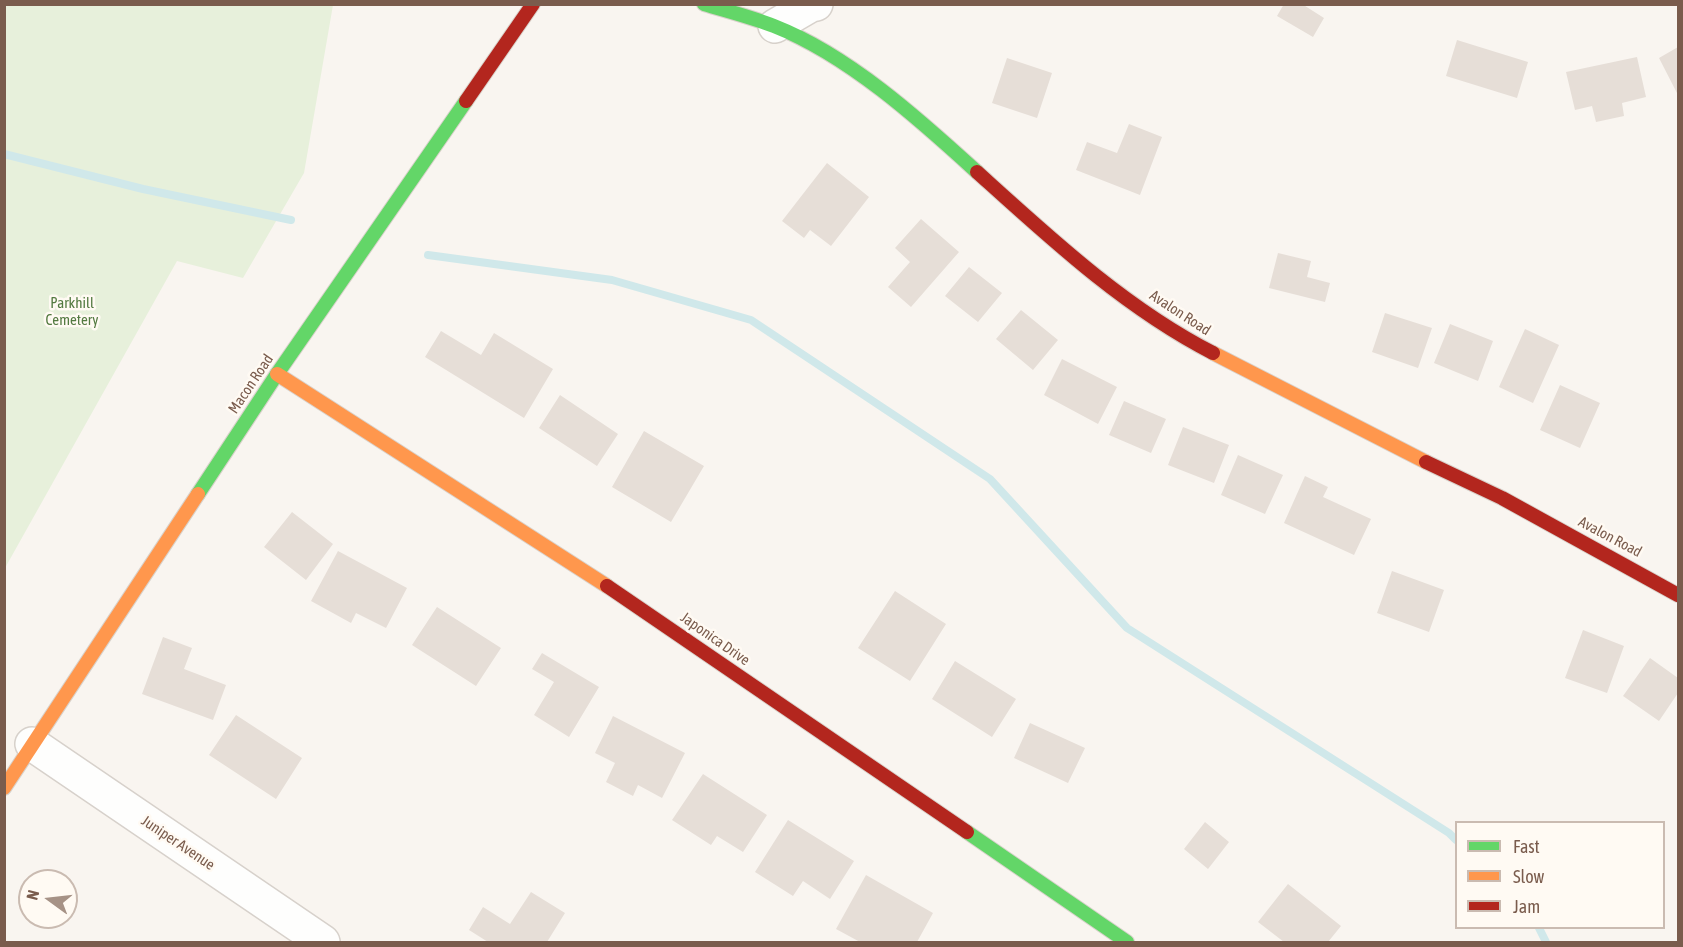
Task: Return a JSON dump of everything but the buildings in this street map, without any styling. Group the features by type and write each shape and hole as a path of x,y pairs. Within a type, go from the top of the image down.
{"street":[{"name":"Macon Road","path":"4,788 277,374 533,4"},
{"name":"Avalon Road","path":"704,4 776,26 829,55 907,108 1048,236 1131,302 1199,346 1400,450 1502,498 1678,594"},
{"path":"776,26 816,4"},
{"name":"Japonica Drive","path":"277,374 644,610 1127,942"},
{"name":"Juniper Avenue","path":"32,744 323,942"}],"green space":[{"name":"Parkhill Cemetery","path":"5,4 333,5 304,173 243,278 177,261 5,568"}],"waterway":[{"path":"4,154 143,189 291,220"},
{"path":"428,255 612,280 751,320 990,479 1127,628 1455,839"},
{"path":"1540,929 1546,942"}],"traffic: fast":[{"path":"704,4 774,26 802,38 829,54 882,90 977,172"},
{"path":"198,494 277,374 466,101"},
{"path":"967,832 1127,942"}],"traffic: slow":[{"path":"1213,353 1426,462"},
{"path":"277,374 607,586"},
{"path":"4,788 198,494"}],"traffic: jam":[{"path":"466,101 533,4"},
{"path":"977,172 1089,270 1149,315 1213,353"},
{"path":"1426,462 1502,498 1678,595"},
{"path":"607,586 967,832"}]}
